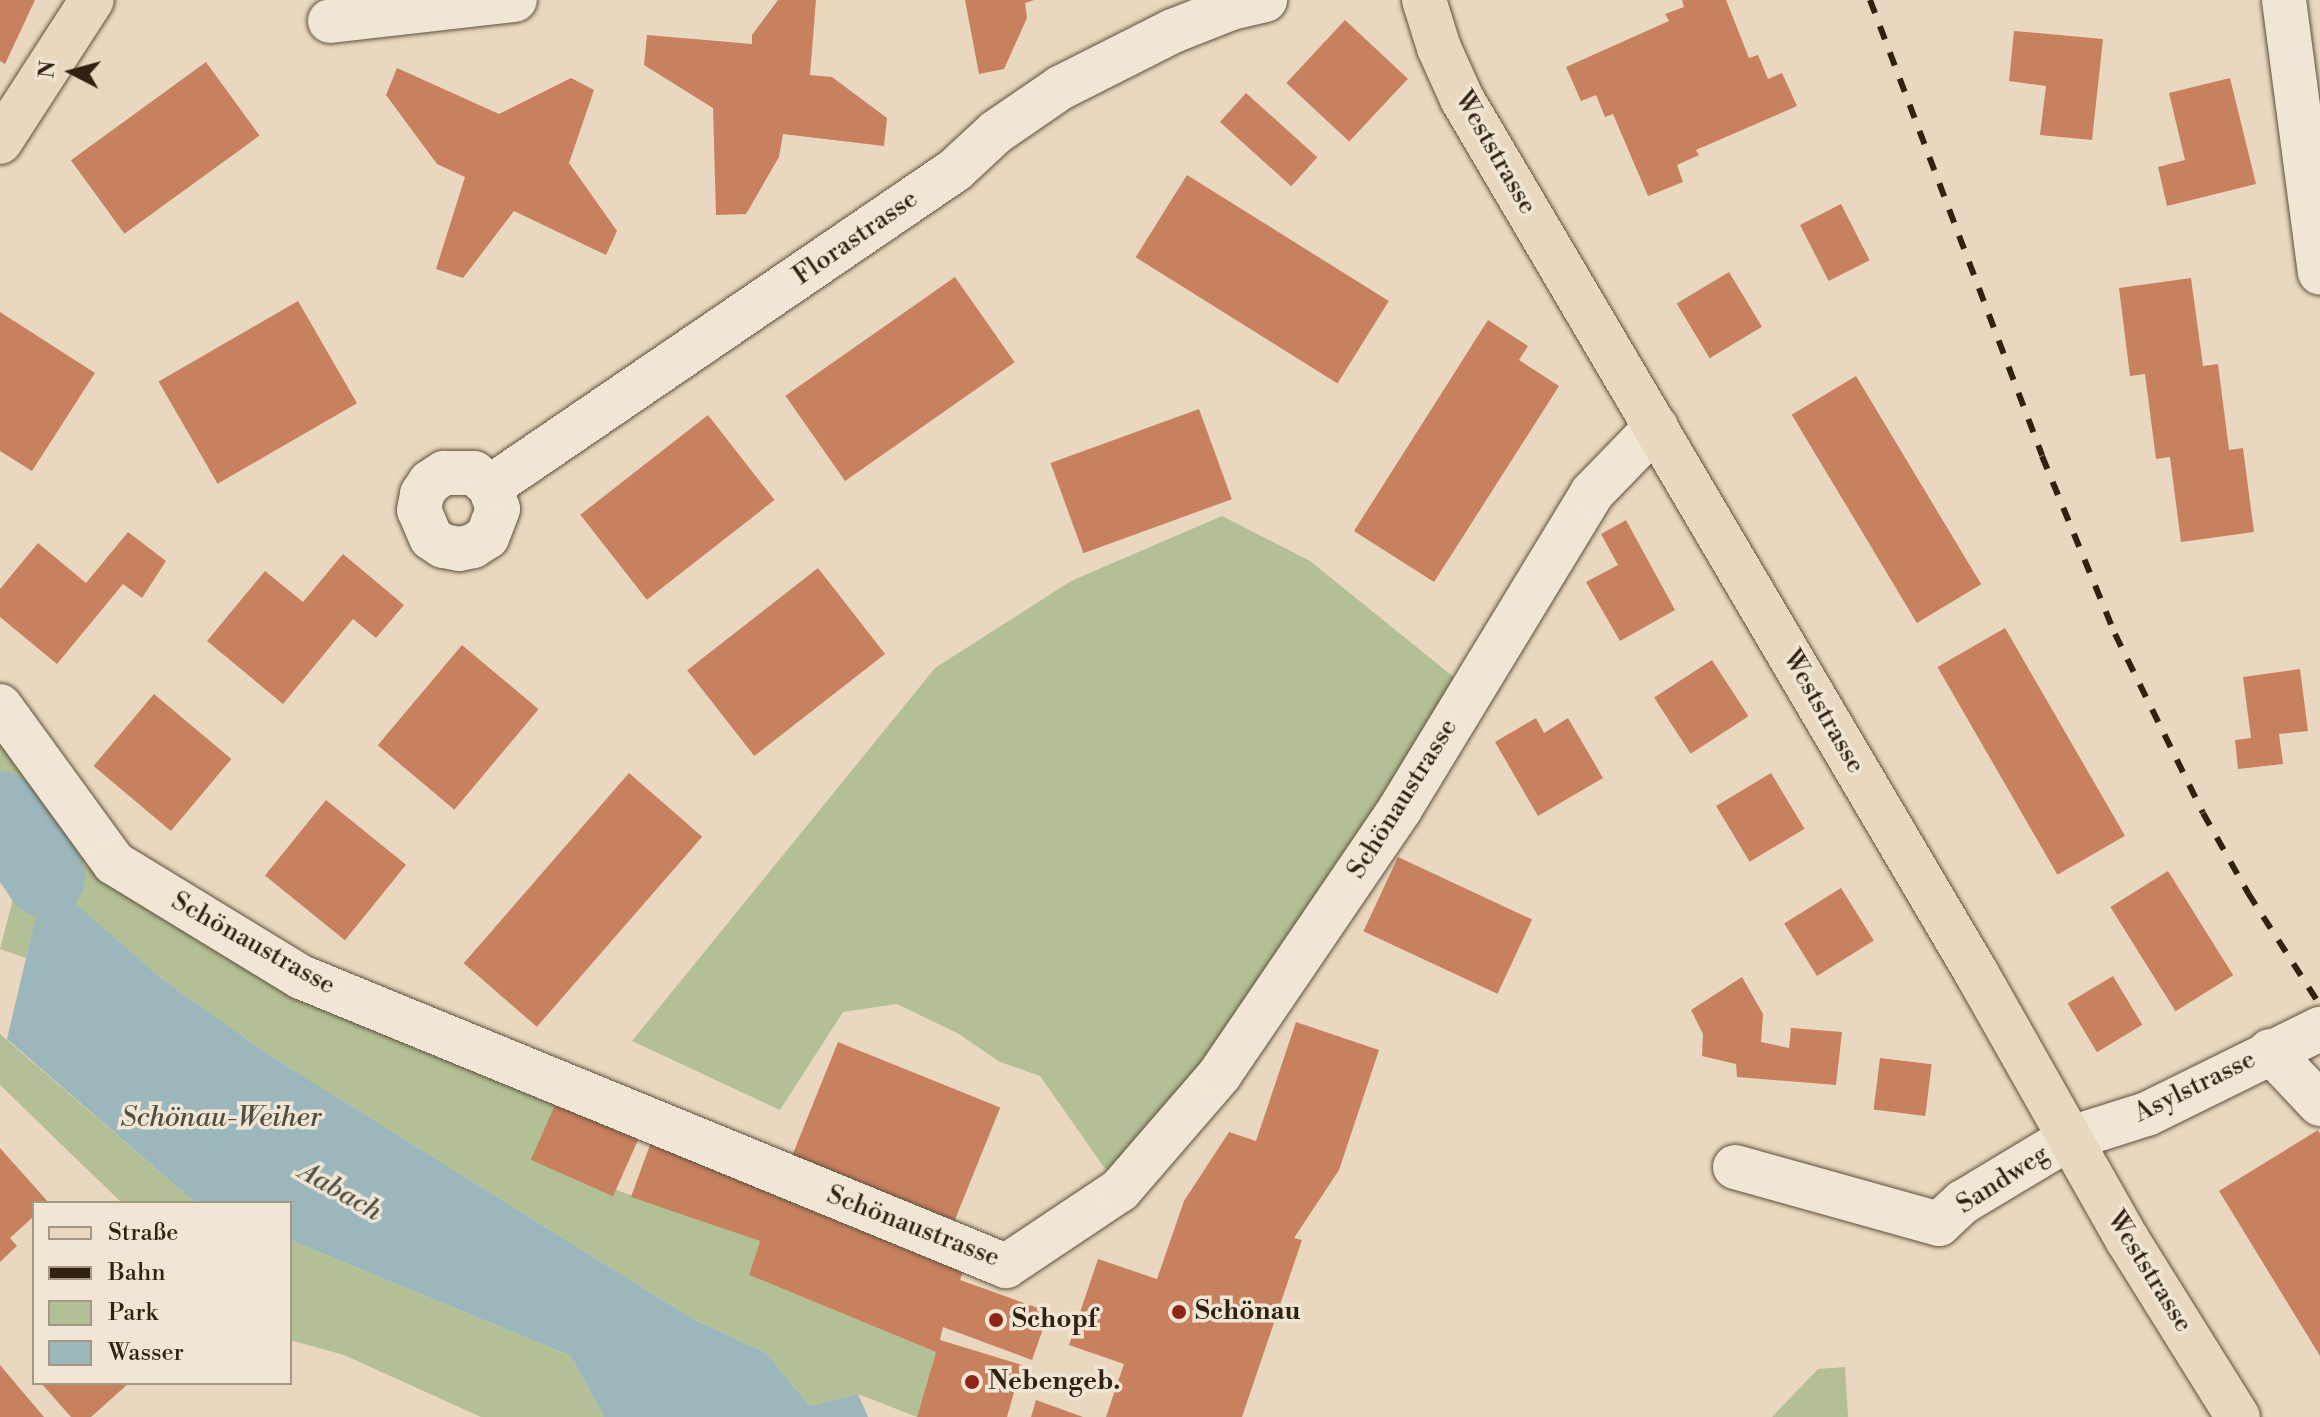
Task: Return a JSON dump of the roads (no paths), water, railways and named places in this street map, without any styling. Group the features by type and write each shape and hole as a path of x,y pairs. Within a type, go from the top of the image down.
{"main road":[{"path":"0,142 92,0"},
{"name":"Weststrasse","path":"1424,0 1439,48 1462,99 1977,974 2068,1139 2238,1417"}],"street":[{"path":"330,21 515,0"},
{"path":"2284,0 2320,273"},
{"name":"Florastrasse","path":"490,487 955,170 996,132 1049,96 1143,45 1242,3"},
{"name":"Schönaustrasse","path":"0,706 114,863 301,977 1006,1266 1120,1190 1220,1074 1400,809 1592,493 1656,427"},
{"name":"Asylstrasse","path":"2068,1139 2147,1114 2320,1029"},
{"path":"2270,1051 2320,1104"},
{"name":"Sandweg","path":"1735,1167 1939,1224 1963,1202 2068,1139"}],"water":[{"name":"Schönau-Weiher","path":"45,877 162,979 271,1056 693,1319 766,1353 810,1406 858,1394 868,1417 604,1417 571,1356 292,1241 292,1201 191,1199 7,1039"}],"waterway":[{"name":"Aabach","path":"0,811 45,877"}],"railway":[{"path":"1870,0 2042,456 2115,634 2203,813 2248,893 2320,1005"}],"place":[{"name":"Schönau","path":"1179,1312"},
{"name":"Schopf","path":"996,1320"},
{"name":"Nebengeb.","path":"972,1382"}]}
